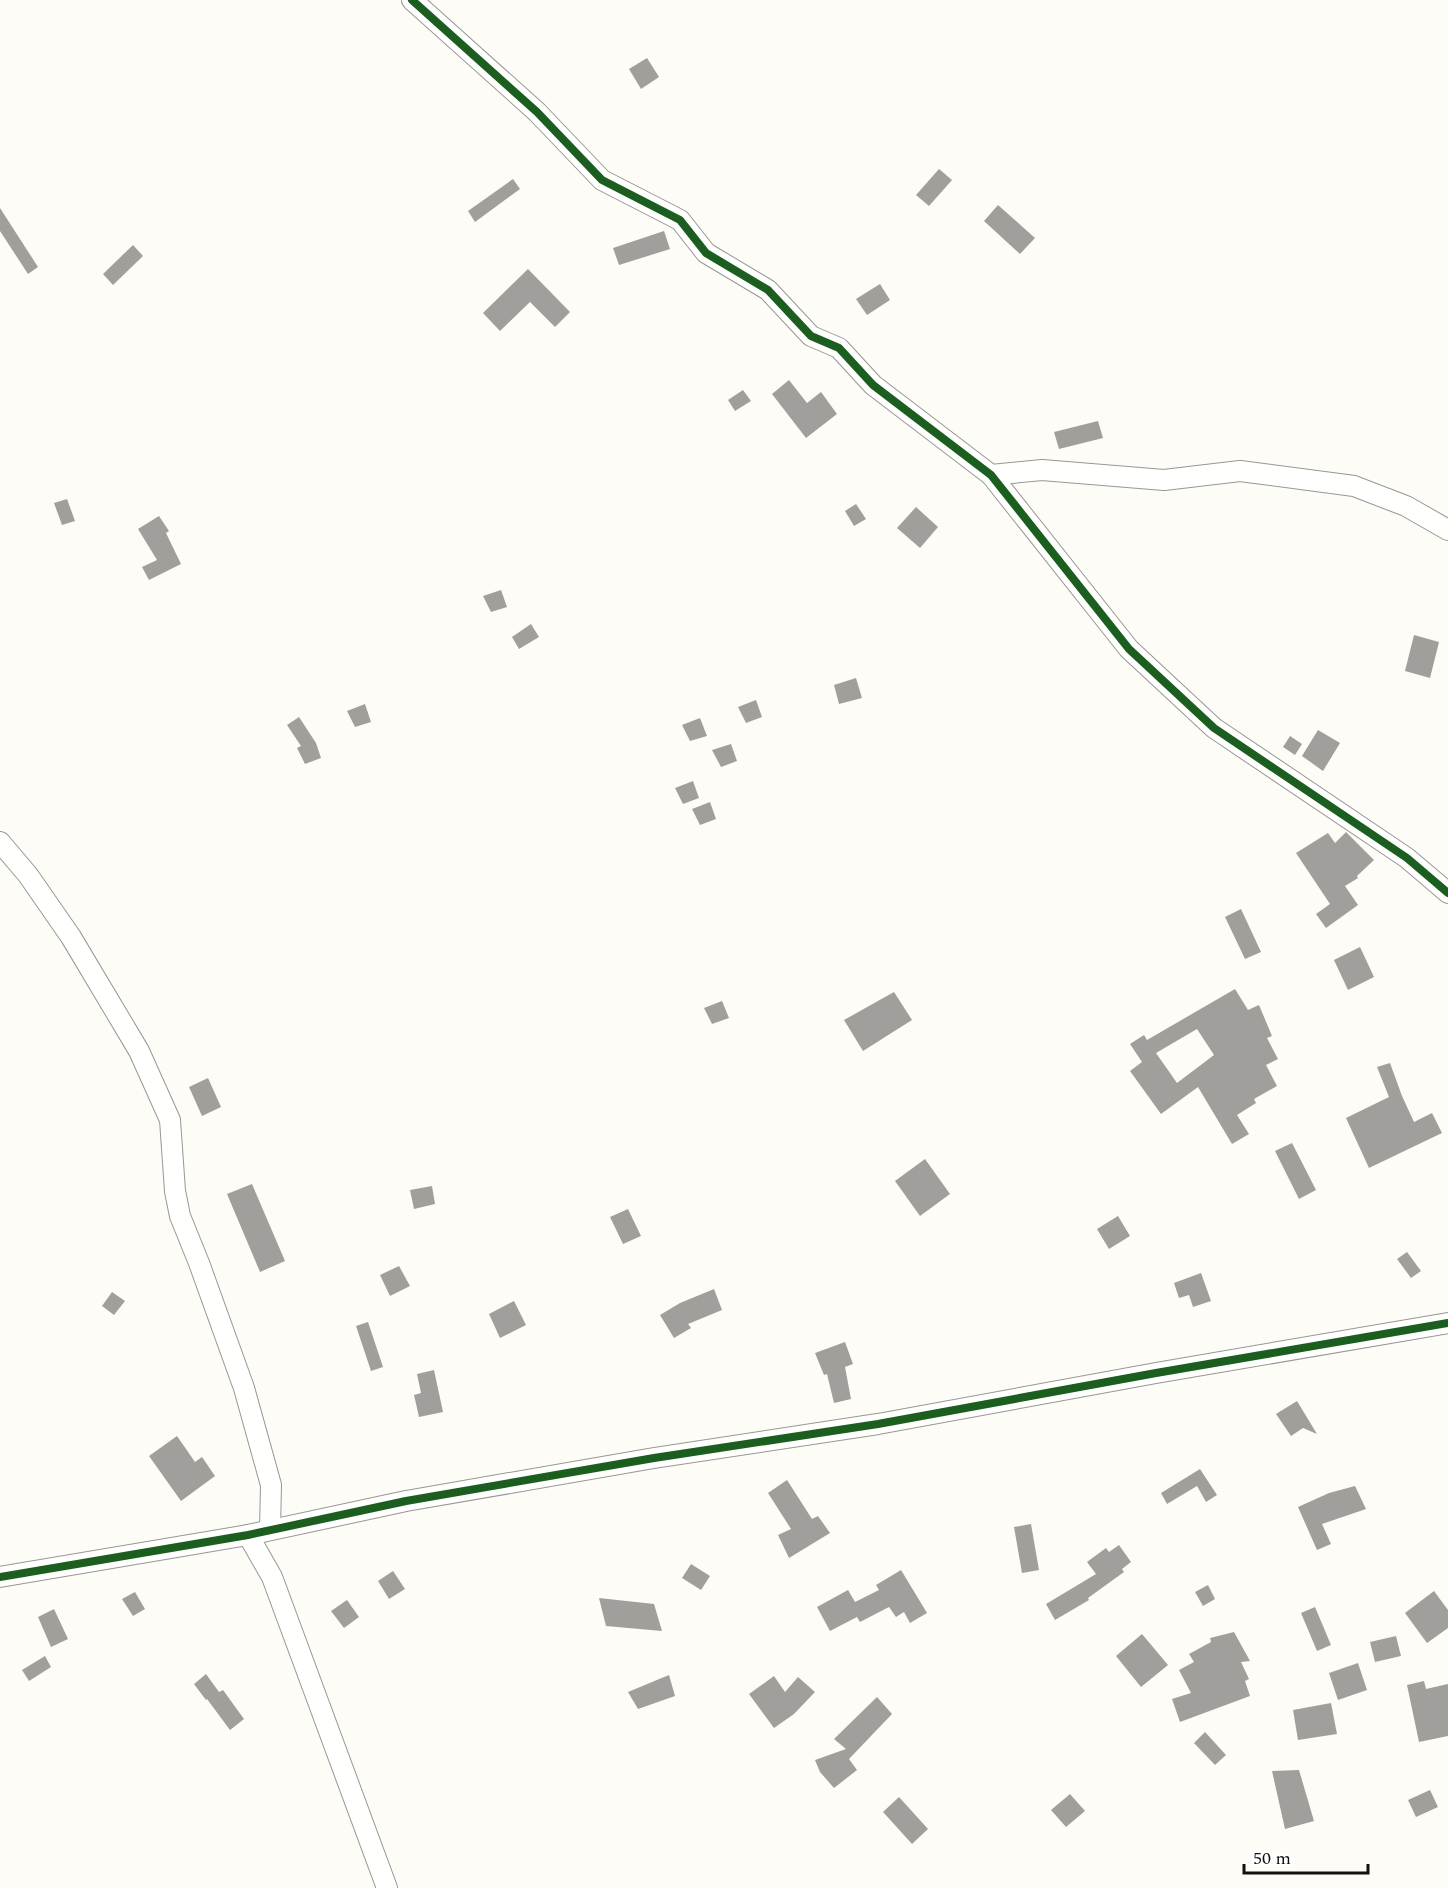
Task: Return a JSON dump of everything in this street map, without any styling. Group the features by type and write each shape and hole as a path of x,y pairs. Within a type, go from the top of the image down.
{"street":[{"path":"411,0 537,112 602,180 680,220 706,253 768,290 811,336 839,348 873,385 991,475 1129,650 1214,728 1407,858 1448,893"},
{"path":"991,475 1042,470 1164,480 1240,471 1354,486 1406,506 1448,530"},
{"path":"0,842 28,875 71,937 139,1051 170,1120 175,1191 180,1216 244,1388 271,1485 270,1530"},
{"path":"0,1577 270,1530 406,1501 654,1458 878,1424 1448,1323"},
{"path":"248,1534 272,1577 387,1888"}],"building":[{"path":"647,58 659,77 641,89 629,69"},
{"path":"939,169 952,180 929,206 916,195"},
{"path":"513,179 520,189 475,222 468,211"},
{"path":"998,205 1035,238 1020,254 984,221"},
{"path":"0,208 38,267 28,274 0,231"},
{"path":"664,231 670,249 619,265 613,248"},
{"path":"133,245 143,256 113,285 103,274"},
{"path":"528,269 570,312 555,327 530,302 500,331 483,313"},
{"path":"880,284 890,300 867,315 856,299"},
{"path":"789,380 807,403 821,392 837,414 806,438 772,394"},
{"path":"743,390 751,401 735,411 728,400"},
{"path":"1098,421 1103,438 1059,449 1054,432"},
{"path":"67,499 75,521 62,525 54,503"},
{"path":"856,504 866,519 854,526 845,511"},
{"path":"916,507 938,527 920,548 897,528"},
{"path":"159,516 169,531 166,533 181,564 149,580 142,567 157,560 138,529"},
{"path":"501,590 507,607 491,612 483,596"},
{"path":"531,624 539,637 519,649 512,637"},
{"path":"1414,635 1439,642 1430,678 1405,671"},
{"path":"856,678 862,698 839,704 834,685"},
{"path":"756,700 762,717 746,723 738,707"},
{"path":"365,704 371,722 355,727 347,711"},
{"path":"299,717 316,743 321,758 305,764 297,748 301,746 287,725"},
{"path":"700,718 707,736 690,741 682,725"},
{"path":"1318,730 1340,743 1323,771 1302,756"},
{"path":"1290,736 1302,744 1295,755 1283,747"},
{"path":"731,744 737,761 721,767 712,750"},
{"path":"693,781 699,798 683,804 675,788"},
{"path":"710,802 716,819 700,825 692,809"},
{"path":"1346,832 1374,860 1357,876 1358,878 1345,886 1358,905 1326,928 1316,914 1330,904 1296,853 1328,833 1335,843"},
{"path":"1241,909 1261,952 1245,959 1225,917"},
{"path":"1360,947 1374,977 1348,990 1334,960"},
{"path":"1235,989 1248,1010 1259,1005 1272,1036 1267,1038 1278,1059 1266,1065 1277,1086 1254,1099 1256,1103 1237,1115 1249,1134 1232,1144 1198,1087 1161,1114 1130,1071 1142,1062 1130,1044 1144,1035 1147,1040","holes":["1197,1029 1214,1055 1177,1083 1156,1053"]},
{"path":"894,992 912,1020 863,1051 844,1020"},
{"path":"722,1001 729,1018 712,1024 704,1008"},
{"path":"1390,1063 1414,1122 1432,1113 1442,1133 1369,1168 1346,1118 1389,1097 1377,1067"},
{"path":"208,1078 221,1107 202,1116 189,1087"},
{"path":"1292,1143 1316,1190 1299,1199 1275,1151"},
{"path":"925,1159 950,1194 920,1216 895,1181"},
{"path":"252,1184 285,1261 260,1272 227,1194"},
{"path":"432,1186 435,1204 414,1209 410,1190"},
{"path":"628,1209 641,1236 623,1244 610,1217"},
{"path":"1118,1216 1130,1236 1109,1249 1097,1229"},
{"path":"1407,1252 1421,1271 1411,1278 1397,1259"},
{"path":"399,1266 410,1286 390,1296 380,1275"},
{"path":"1201,1273 1211,1301 1193,1307 1189,1295 1179,1298 1174,1283"},
{"path":"714,1289 722,1310 688,1324 691,1328 674,1338 660,1315 680,1303"},
{"path":"112,1292 125,1301 114,1315 102,1306"},
{"path":"514,1301 526,1325 500,1338 489,1314"},
{"path":"368,1322 383,1367 371,1371 356,1326"},
{"path":"845,1342 853,1364 845,1367 851,1399 834,1403 827,1374 824,1375 815,1353"},
{"path":"434,1370 443,1412 419,1417 414,1395 421,1393 417,1374"},
{"path":"1297,1401 1317,1434 1303,1428 1291,1436 1276,1414"},
{"path":"177,1436 195,1462 202,1457 215,1476 181,1501 149,1456"},
{"path":"1200,1469 1217,1495 1206,1502 1197,1486 1167,1504 1161,1493"},
{"path":"787,1480 812,1519 818,1516 830,1533 789,1558 778,1535 791,1529 768,1493"},
{"path":"1355,1486 1366,1509 1322,1524 1331,1544 1317,1550 1298,1507 1329,1493"},
{"path":"1031,1524 1039,1570 1022,1573 1014,1527"},
{"path":"1119,1545 1131,1562 1122,1569 1124,1572 1088,1598 1089,1600 1055,1620 1046,1604 1096,1574 1087,1562 1106,1548 1109,1552"},
{"path":"691,1564 710,1576 701,1590 682,1578"},
{"path":"901,1570 927,1613 910,1623 904,1612 896,1617 889,1607 860,1622 857,1617 830,1631 817,1607 848,1590 855,1602 879,1590 876,1585"},
{"path":"393,1571 405,1589 389,1599 378,1581"},
{"path":"1208,1585 1215,1599 1203,1606 1195,1592"},
{"path":"1434,1591 1448,1610 1448,1628 1427,1643 1405,1613"},
{"path":"135,1592 145,1609 133,1616 122,1599"},
{"path":"599,1598 654,1604 662,1631 606,1626"},
{"path":"347,1600 359,1617 344,1628 331,1611"},
{"path":"1315,1607 1331,1645 1317,1651 1301,1613"},
{"path":"54,1609 68,1639 51,1647 38,1617"},
{"path":"1234,1632 1250,1661 1241,1662 1249,1679 1245,1681 1250,1696 1180,1722 1172,1699 1191,1693 1179,1670 1194,1662 1189,1654 1211,1642 1210,1638"},
{"path":"1142,1634 1168,1665 1141,1687 1116,1656"},
{"path":"1396,1636 1401,1656 1375,1662 1370,1642"},
{"path":"45,1656 51,1667 29,1681 22,1670"},
{"path":"1358,1663 1367,1690 1338,1700 1329,1673"},
{"path":"206,1674 219,1692 223,1690 244,1719 230,1730 194,1684"},
{"path":"669,1675 675,1696 638,1709 628,1692"},
{"path":"774,1676 785,1692 798,1677 815,1692 794,1714 774,1728 749,1694"},
{"path":"1424,1681 1426,1689 1448,1684 1448,1736 1419,1742 1407,1685"},
{"path":"877,1697 892,1714 849,1759 857,1770 834,1788 820,1772 815,1760 846,1749 834,1739"},
{"path":"1331,1703 1337,1734 1298,1740 1293,1710"},
{"path":"1205,1732 1226,1755 1215,1765 1194,1743"},
{"path":"1299,1770 1314,1821 1285,1829 1272,1771"},
{"path":"1430,1790 1438,1807 1416,1817 1408,1800"},
{"path":"1070,1794 1085,1811 1066,1827 1051,1810"},
{"path":"899,1797 928,1829 912,1844 883,1812"}],"cycle path":[{"path":"412,0 537,112 602,180 680,220 706,253 768,290 811,336 839,348 873,385 991,475 1129,649 1214,728 1407,858 1448,893"},
{"path":"0,1577 248,1535 406,1501 654,1458 878,1424 1448,1323"}]}
